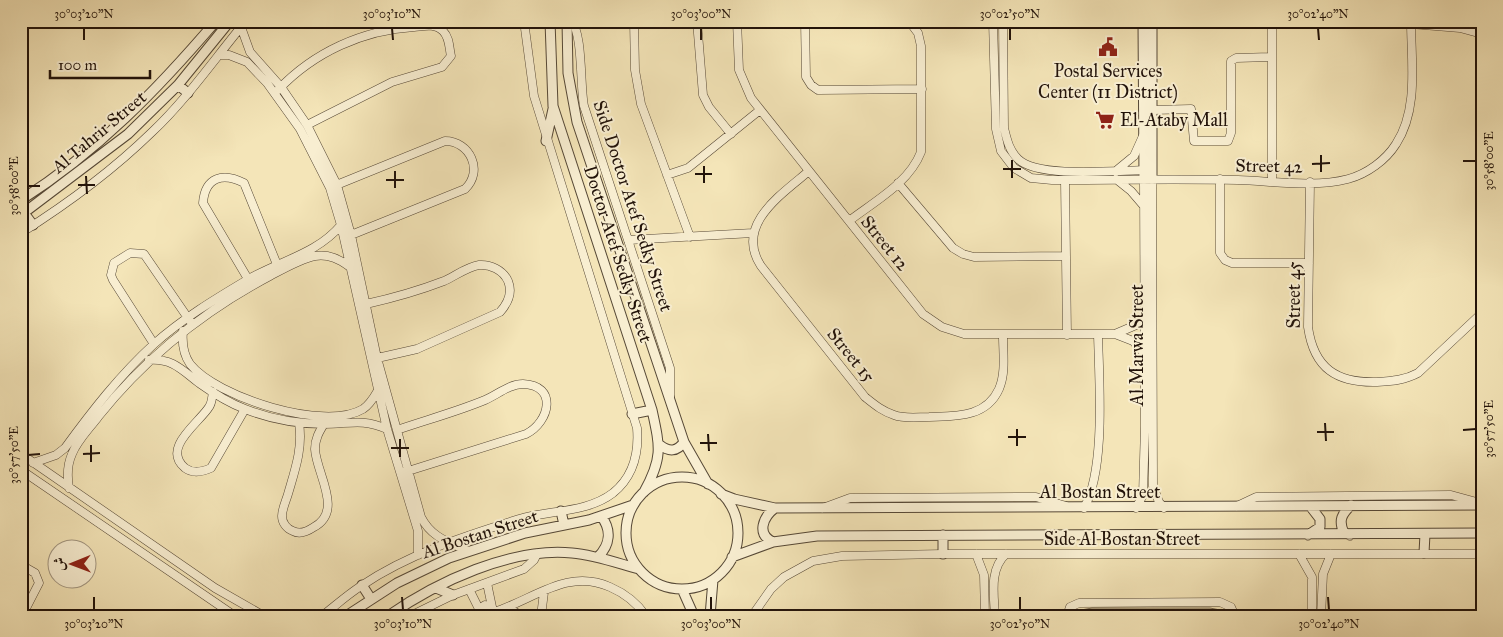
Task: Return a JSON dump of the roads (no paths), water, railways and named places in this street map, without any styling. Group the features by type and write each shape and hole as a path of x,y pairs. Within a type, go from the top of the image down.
{"street":[{"name":"Al Tahrir Street","path":"21,200 41,188 120,124 169,77 216,21"},
{"name":"Al Tahrir Street","path":"23,214 128,134 178,85 230,21"},
{"path":"322,616 362,585 418,555 449,542 521,518 590,505 603,500 624,481 632,469 638,442 632,414 546,141 534,96 524,21"},
{"name":"Doctor Atef Sedky Street","path":"550,21 553,106 652,410 660,445 655,471 644,492"},
{"name":"Doctor Atef Sedky Street","path":"569,21 568,73 577,122 684,442 708,484"},
{"name":"Side Doctor Atef Sedky Street","path":"569,21 578,35 580,79 584,106 670,368 670,401"},
{"path":"634,21 635,70 640,96 690,237"},
{"path":"696,21 703,95 709,107 731,134"},
{"name":"Street 12","path":"737,21 739,70 751,98 923,314 942,327 964,334 1003,336 1115,334 1133,341 1143,352"},
{"path":"805,21 806,77 811,85 818,90 922,89"},
{"path":"849,221 909,175 921,152 922,46 918,33 909,21"},
{"path":"993,21 996,129 1001,151 1014,168 1031,178 1065,180 1116,180 1148,175"},
{"path":"1002,21 1004,128 1008,145 1018,160 1034,169 1051,172 1116,170 1148,175"},
{"path":"1143,21 1144,135 1148,175"},
{"path":"1148,175 1153,110 1152,21"},
{"path":"1272,21 1270,57 1272,181"},
{"path":"1411,23 1460,28 1482,34"},
{"name":"Street 42","path":"1148,175 1220,180 1331,182 1350,179 1368,171 1396,145 1405,128 1411,107 1411,23"},
{"path":"21,233 121,158 152,132 188,93 244,24"},
{"path":"244,24 250,52 281,87 308,125 334,186 351,235 366,304 378,392 387,429 425,525 432,533 468,551"},
{"path":"275,94 314,60 346,43 365,36 403,27 426,26 440,28 445,33 451,56 442,68 392,82 308,125"},
{"path":"219,55 229,55 247,62 275,94 300,129 334,186 350,267 373,359 397,430 404,472 418,531 418,555"},
{"path":"1153,110 1191,109 1194,141 1228,141 1231,133 1232,61 1236,58 1270,57"},
{"path":"178,85 188,93"},
{"path":"546,141 553,106"},
{"path":"667,175 688,168 760,110"},
{"path":"120,124 128,134"},
{"path":"1116,170 1134,156 1144,135"},
{"path":"334,186 445,141 456,142 464,147 474,162 473,179 465,189 351,235"},
{"path":"628,240 753,233 758,221 769,205 809,171"},
{"name":"Al Marwa Street","path":"1136,508 1143,496 1145,426 1143,352 1144,205 1148,175"},
{"name":"Al Marwa Street","path":"1148,175 1153,486 1158,502 1164,508"},
{"path":"248,279 203,202 204,191 212,181 228,177 244,183 278,268"},
{"path":"1065,180 1067,335"},
{"path":"1116,180 1131,191 1144,205"},
{"path":"1220,180 1220,253 1225,260 1232,263 1309,263"},
{"name":"Street 45","path":"1310,182 1308,327 1310,343 1317,358 1328,370 1342,379 1358,382 1397,381 1408,378 1418,373 1482,313"},
{"path":"898,184 953,248 963,254 974,257 1066,256"},
{"path":"23,214 33,225"},
{"path":"33,463 56,455 75,440 149,360 182,331 190,321 322,244 341,225"},
{"name":"Street 15","path":"753,233 753,248 761,266 865,397 879,409 888,413 896,416 915,417 961,416 976,412 989,403 998,390 1003,375 1003,336"},
{"path":"154,344 111,275 114,263 130,253 144,254 190,321"},
{"path":"69,488 68,464 75,440 110,389 154,344 190,321 248,279 313,257 326,256 339,260 350,267"},
{"path":"366,304 401,296 477,265 495,268 502,273 508,281 510,292 507,304 500,312 417,349 373,359"},
{"name":"Street 12","path":"1115,334 1136,325 1144,315"},
{"path":"182,331 183,349 190,365 230,392 274,409 307,415 352,414 367,405 378,392"},
{"path":"1084,508 1092,494 1096,466 1100,408 1098,334"},
{"path":"149,360 168,361 177,365 213,392 245,409 270,417 324,424 365,422 387,429"},
{"path":"397,430 486,400 512,386 521,384 537,388 544,393 547,402 542,422 535,430 404,472"},
{"path":"213,392 210,407 180,442 177,451 179,459 189,470 202,472 211,468 245,409"},
{"path":"270,417 274,409"},
{"path":"632,414 652,410"},
{"path":"299,422 301,440 299,457 282,515 286,526 296,532 303,533 318,526 327,513 328,498 315,451 316,441 324,424"},
{"path":"660,445 666,450 673,451 680,448 684,442"},
{"path":"21,454 215,588 260,615"},
{"path":"21,470 235,616"},
{"path":"675,478 696,479 708,484 722,494 732,508 737,524 737,541 732,557 724,570 713,580 698,587 682,589 658,584 639,569 630,554 626,538 627,521 634,505 644,492 655,484 675,478"},
{"name":"Al Bostan Street","path":"722,494 734,499 775,508 1164,508 1480,505"},
{"path":"1236,507 1256,497 1303,496 1452,495 1480,505"},
{"name":"Al Bostan Street","path":"346,616 414,574 468,551 525,533 601,516 634,505"},
{"path":"1350,505 1343,512 1340,519 1344,532 1350,535"},
{"path":"1308,535 1320,527 1320,519 1310,506"},
{"path":"772,542 765,535 762,524 768,513 775,508"},
{"path":"561,510 564,525"},
{"path":"598,557 607,545 609,537 608,530 601,516"},
{"path":"732,557 772,542 818,536 1482,533"},
{"path":"1424,553 1425,534"},
{"path":"943,535 943,554"},
{"path":"152,561 160,550"},
{"name":"Al Bostan Street","path":"388,616 436,588 468,573 537,554 571,553 598,557 639,569"},
{"path":"410,616 453,595 524,569 530,565 537,554"},
{"name":"Side Al Bostan Street","path":"752,616 771,589 798,568 826,558 943,554 1482,554"},
{"path":"976,554 983,570 986,616"},
{"path":"995,616 994,584 996,568 1006,554"},
{"path":"1299,554 1305,561 1312,577 1312,616"},
{"path":"1321,616 1323,574 1331,554"},
{"path":"21,565 35,574 39,583 22,616"},
{"path":"1312,577 1316,572 1323,574"},
{"path":"493,612 508,608 562,583 573,580 594,582 618,591 631,600 646,616"},
{"path":"710,616 713,580"},
{"path":"487,583 493,612"},
{"path":"985,584 994,584"},
{"path":"362,585 371,599"},
{"path":"436,588 453,595"},
{"path":"469,589 477,614"},
{"path":"682,589 694,616"},
{"path":"541,616 544,592"},
{"path":"1067,616 1070,607 1079,603 1210,602 1226,603 1235,616"},
{"path":"477,614 485,605 493,612"},
{"path":"508,608 522,616"}],"place":[{"name":"Postal Services Center (11 District)","path":"1108,47"},
{"name":"El-Ataby Mall","path":"1105,120"}]}
